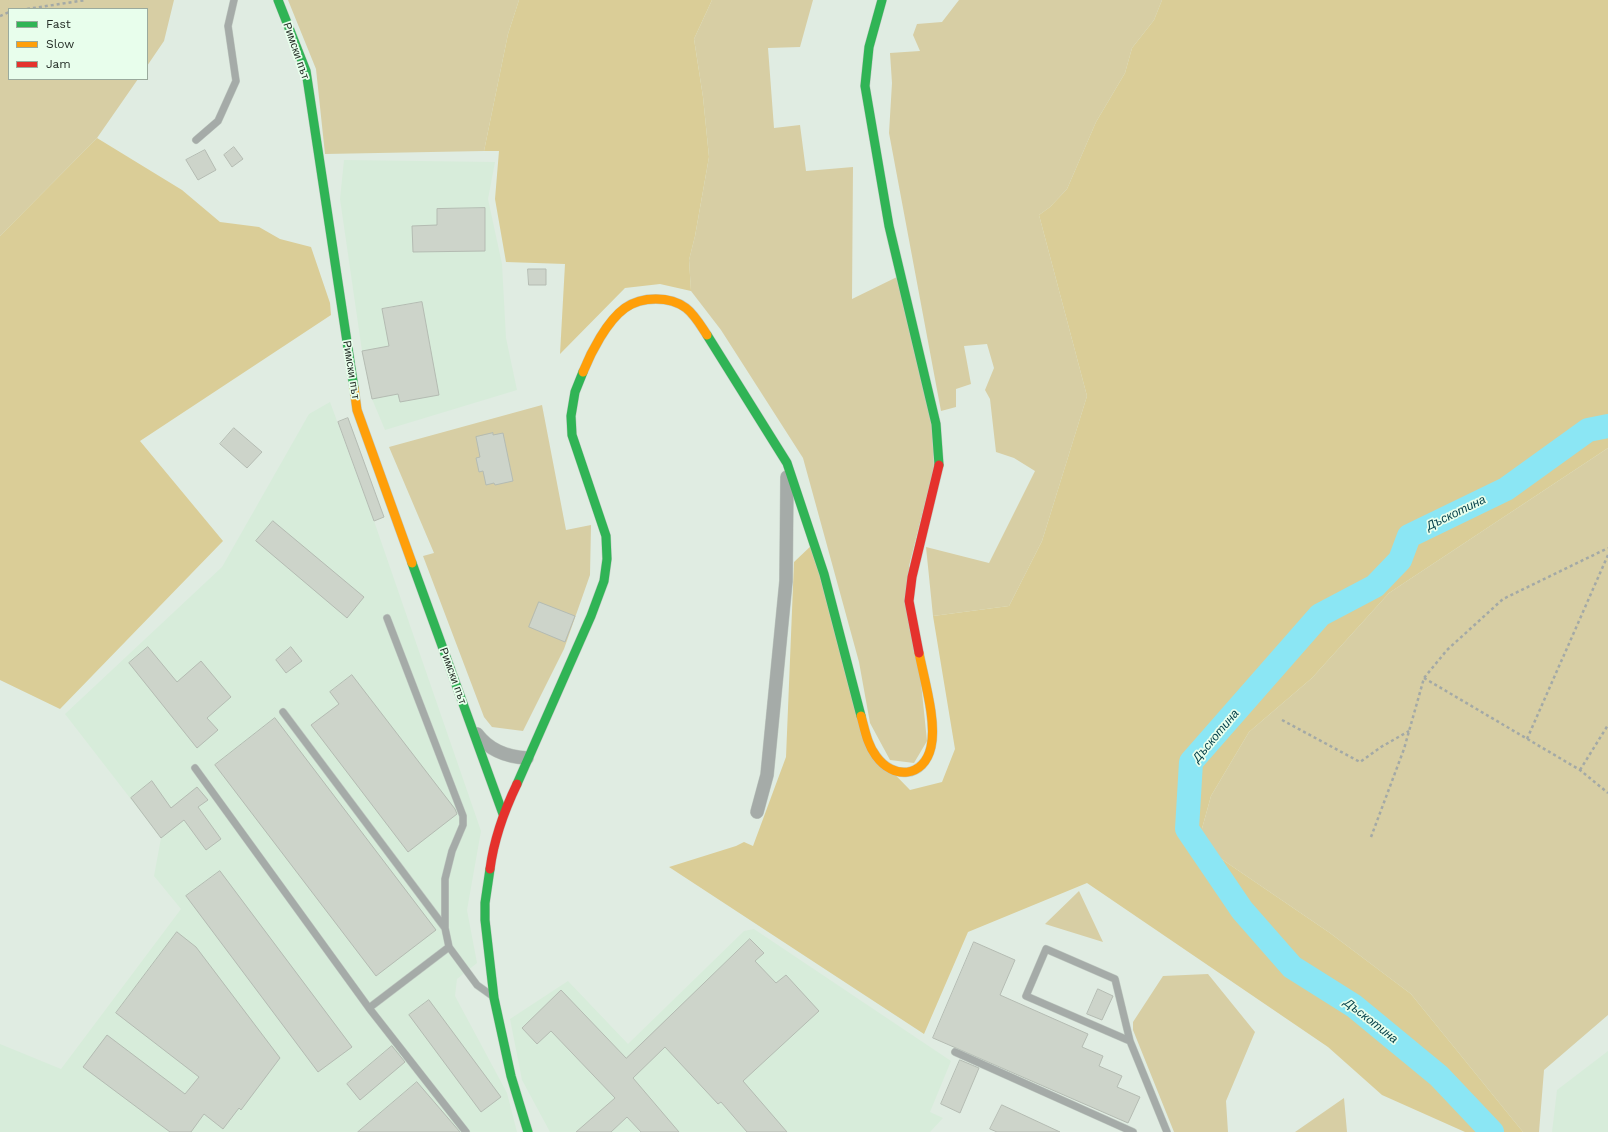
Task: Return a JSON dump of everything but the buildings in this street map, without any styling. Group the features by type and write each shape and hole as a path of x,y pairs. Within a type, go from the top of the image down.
{"street":[{"name":"Римски път","path":"278,0 306,71 357,410 503,814"},
{"path":"528,1132 511,1076 494,998 484,920 485,903 491,857 503,814 591,616 604,581 607,559 606,536 572,435 571,416 575,392 586,361 605,330 625,308 645,299 666,300 686,308 699,322 788,463 824,574 868,743 875,758 887,768 899,774 913,771 924,763 931,746 933,730 909,601 912,577 938,466 939,449 936,424 889,226 864,86 869,47 882,0"},
{"path":"757,812 767,775 786,582 788,463"},
{"name":"Римски път","path":"472,727 485,743 494,749 511,756 527,758"}],"lane":[{"path":"196,140 218,121 236,81 228,26 234,0"},
{"path":"387,618 463,816 463,825 452,850 445,879 445,928 449,947 477,985 494,998"},
{"path":"283,712 445,928"},
{"path":"195,768 369,1008 466,1132"},
{"path":"369,1008 449,947"},
{"path":"1130,1041 1026,996 1046,949 1115,979 1130,1041 1167,1132"},
{"path":"956,1052 1133,1132"}],"path":[{"path":"34,8 86,0"},
{"path":"1371,837 1404,749 1424,678 1447,650 1502,599 1608,548"},
{"path":"1527,739 1608,555"},
{"path":"1424,678 1580,770 1608,793"},
{"path":"1282,720 1360,762 1409,730"},
{"path":"1580,770 1608,725"}],"shaded area":[{"path":"0,0 174,0 164,41 148,65 148,8 8,8 8,80 137,80 97,138 0,236"},
{"path":"288,0 519,0 508,34 484,151 325,154 316,69"},
{"path":"519,0 712,0 694,39 703,97 709,157 695,236 689,260 691,291 660,284 625,288 560,354 565,264 506,262 495,199 499,151 484,151 508,34"},
{"path":"712,0 813,0 800,47 768,48 774,128 800,125 806,171 853,167 852,299 899,276 931,410 934,468 909,566 927,741 914,763 890,760 870,723 859,662 803,458 721,330 691,291 689,260 695,236 709,157 703,97 694,39"},
{"path":"959,0 1162,0 1154,20 1132,48 1125,73 1096,122 1067,189 1050,207 1039,215 1087,396 1042,541 1009,606 933,616 926,547 989,563 1035,471 1014,458 996,452 990,399 985,390 994,368 987,344 964,346 971,384 956,389 956,407 941,411 889,133 892,83 890,53 920,51 913,35 917,24 942,22"},
{"path":"1162,0 1608,0 1608,448 1389,593 1312,678 1249,732 1211,796 1198,843 1330,933 1411,994 1523,1132 1465,1132 1382,1095 1328,1047 1087,883 968,932 924,1034 669,867 736,846 744,842 753,846 786,757 794,562 813,544 872,751 910,790 942,782 955,749 933,616 1009,606 1042,541 1087,396 1039,215 1050,207 1067,189 1096,122 1125,73 1132,48 1154,20"},
{"path":"97,138 182,190 220,222 259,227 280,239 311,247 330,303 331,315 140,441 223,541 60,709 0,680 0,236"},
{"path":"344,160 495,162 488,199 502,264 506,338 517,390 385,430 372,399 362,351 340,199"},
{"path":"330,402 374,521 481,831 467,910 477,963 457,979 455,996 507,1093 517,1132 0,1132 0,1044 61,1069 181,909 154,876 161,838 65,714 222,567 309,414"},
{"path":"542,405 566,530 591,525 590,575 564,649 523,731 492,727 484,717 423,556 434,553 389,447"},
{"path":"1608,448 1608,1015 1544,1070 1539,1132 1523,1132 1411,994 1330,933 1198,843 1211,796 1249,732 1312,678 1389,593"},
{"path":"1079,891 1103,942 1045,924"},
{"path":"754,929 951,1061 930,1112 943,1118 930,1132 550,1132 522,1080 510,1019 568,981 628,1044 744,931"},
{"path":"1208,974 1255,1032 1226,1101 1228,1132 1174,1132 1133,1030 1133,1022 1163,976"},
{"path":"1608,1051 1608,1132 1552,1132 1557,1090"},
{"path":"1344,1098 1347,1132 1295,1132"}],"waterway":[{"name":"Дъскотина","path":"1492,1132 1439,1076 1354,1006 1292,967 1242,910 1187,829 1191,762 1320,615 1375,586 1400,560 1409,536 1506,489 1588,430 1608,426"}],"traffic: fast":[{"path":"278,0 306,71 354,388"},
{"path":"882,0 869,47 865,86 889,226 936,424 939,465"},
{"path":"707,335 787,463 824,574 861,716"},
{"path":"517,784 591,616 604,581 607,559 606,536 572,435 571,416 575,392 583,372"},
{"path":"412,563 503,814"},
{"path":"490,869 485,903 485,920 494,998 511,1076 528,1132"}],"traffic: slow":[{"path":"583,372 595,346 612,321 625,308 639,301 656,299 672,301 679,304 692,314 707,335"},
{"path":"354,388 357,410 412,563"},
{"path":"861,716 870,747 883,764 899,772 915,770 922,765 931,747 932,725 929,700 919,653"}],"traffic: jam":[{"path":"919,653 909,601 912,577 939,465"},
{"path":"490,869 500,825 517,784"}]}
